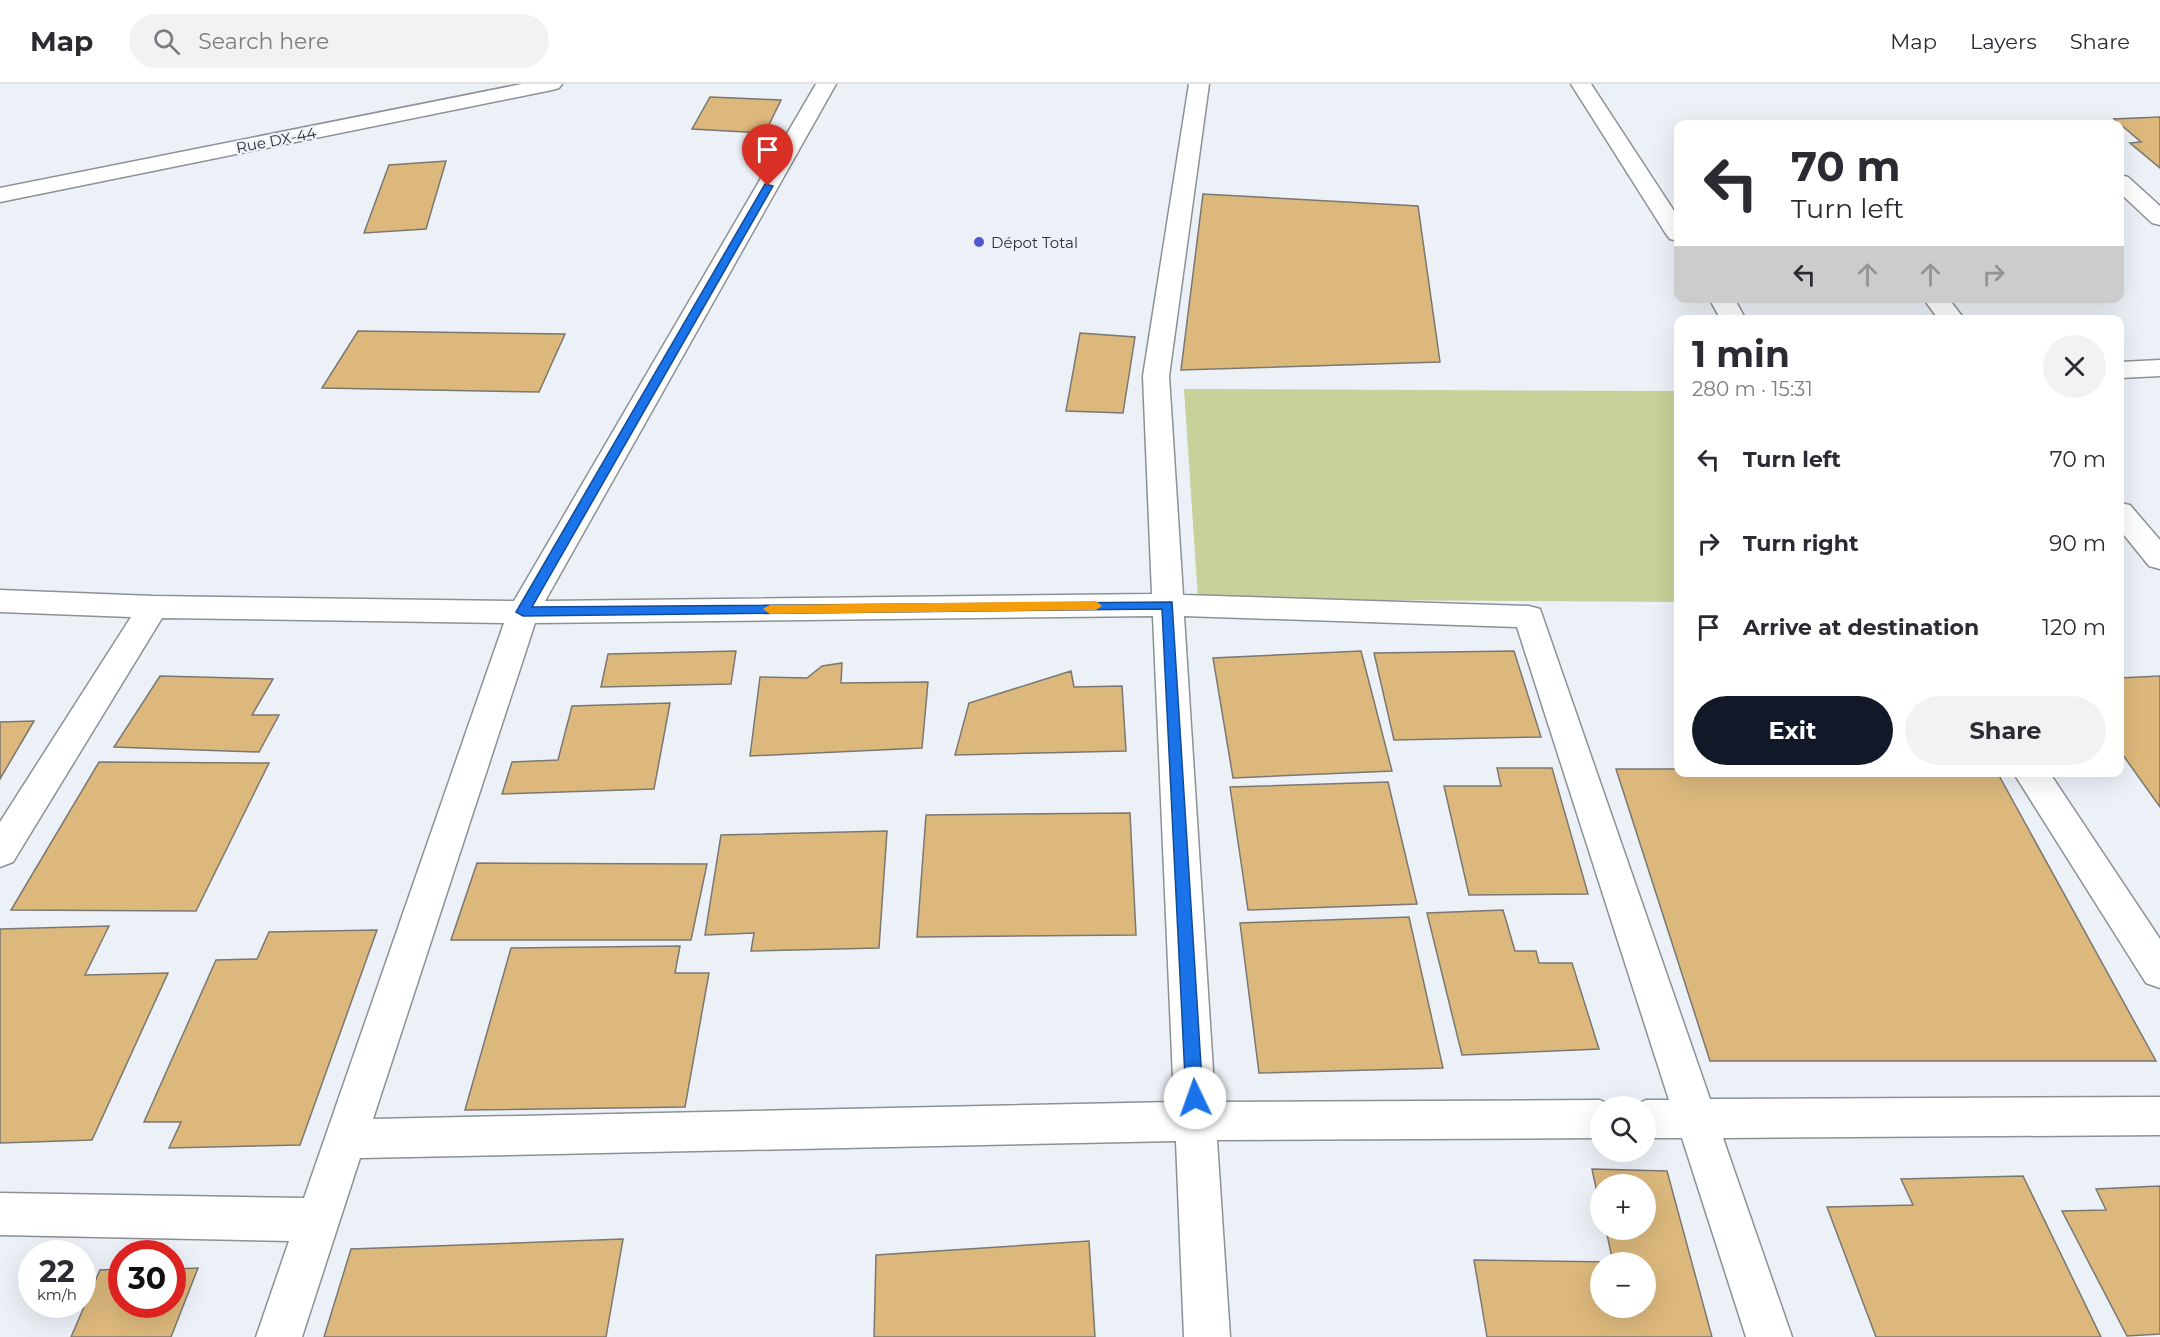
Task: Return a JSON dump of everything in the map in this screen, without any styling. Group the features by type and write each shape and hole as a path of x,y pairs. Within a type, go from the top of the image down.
{"street":[{"name":"Rue DX-44","path":"0,195 552,84"},
{"path":"279,1337 523,612 826,84"},
{"path":"1199,84 1156,376 1207,1337"},
{"path":"1581,84 1674,228"},
{"path":"2124,186 2160,218"},
{"path":"1939,303 1949,315"},
{"path":"2124,370 2160,368"},
{"path":"2124,517 2160,559"},
{"path":"0,601 153,607 523,612 1168,605 1529,617 1769,1337"},
{"path":"0,852 153,607"},
{"path":"2033,777 2160,971"},
{"path":"1656,1119 2160,1116"},
{"path":"345,1139 1196,1122 1590,1119"},
{"path":"0,1214 319,1220"}],"green space":[{"path":"1184,389 1674,391 1674,602 1198,599"}],"building":[{"path":"710,97 781,100 765,133 692,129"},
{"path":"2160,117 2160,168 2130,143 2141,142 2124,128 2124,120 2114,119"},
{"path":"446,161 426,229 364,233 389,165"},
{"path":"1203,194 1418,206 1440,362 1181,370"},
{"path":"358,331 565,334 539,392 322,388"},
{"path":"1080,333 1135,337 1123,413 1066,411"},
{"path":"736,651 731,684 601,687 608,654"},
{"path":"1361,651 1392,771 1233,778 1213,658"},
{"path":"1514,651 1541,737 1394,740 1374,653"},
{"path":"842,663 841,683 928,682 922,748 750,756 760,677 807,678 822,666"},
{"path":"1071,671 1074,687 1122,686 1126,751 955,755 969,703"},
{"path":"160,676 273,679 252,715 279,715 259,752 114,747"},
{"path":"2160,676 2160,807 2124,757 2124,678"},
{"path":"670,703 654,789 502,794 512,762 558,760 572,706"},
{"path":"34,721 0,779 0,722"},
{"path":"99,762 269,763 196,911 11,910"},
{"path":"1497,768 1552,768 1588,894 1469,895 1444,786 1501,786"},
{"path":"1616,769 1674,769 1674,777 2000,777 2156,1061 1710,1061"},
{"path":"1388,782 1417,904 1248,910 1230,787"},
{"path":"1130,813 1136,935 917,937 926,815"},
{"path":"887,831 879,948 751,951 754,933 705,935 721,835"},
{"path":"477,863 707,864 691,940 451,940"},
{"path":"1503,910 1515,951 1536,951 1539,963 1572,963 1599,1049 1462,1055 1427,913"},
{"path":"1409,917 1443,1068 1259,1073 1240,923"},
{"path":"109,926 85,975 168,973 92,1140 0,1143 0,929"},
{"path":"377,930 300,1145 169,1148 181,1122 144,1122 216,960 257,959 269,932"},
{"path":"680,946 675,973 709,973 685,1107 465,1110 511,948"},
{"path":"1592,1169 1667,1171 1712,1337 1487,1337 1474,1260 1590,1262 1590,1318 1656,1318 1656,1252 1611,1252 1608,1240 1656,1240 1656,1174 1593,1174"},
{"path":"2023,1176 2101,1337 1876,1337 1827,1207 1913,1205 1901,1179"},
{"path":"2160,1186 2160,1334 2127,1336 2062,1211 2106,1210 2096,1189"},
{"path":"623,1239 606,1337 324,1337 351,1249"},
{"path":"1089,1241 1095,1337 874,1337 876,1255"},
{"path":"186,1268 198,1268 186,1299"},
{"path":"100,1270 108,1270 108,1318 178,1318 171,1337 71,1337 79,1318 96,1318 96,1279"}],"slow traffic":[{"path":"770,609 1096,606"}],"place":[{"name":"Dépot Total","path":"979,242"}],"route":[{"path":"768,186 523,612 1168,605 1195,1098"}]}
